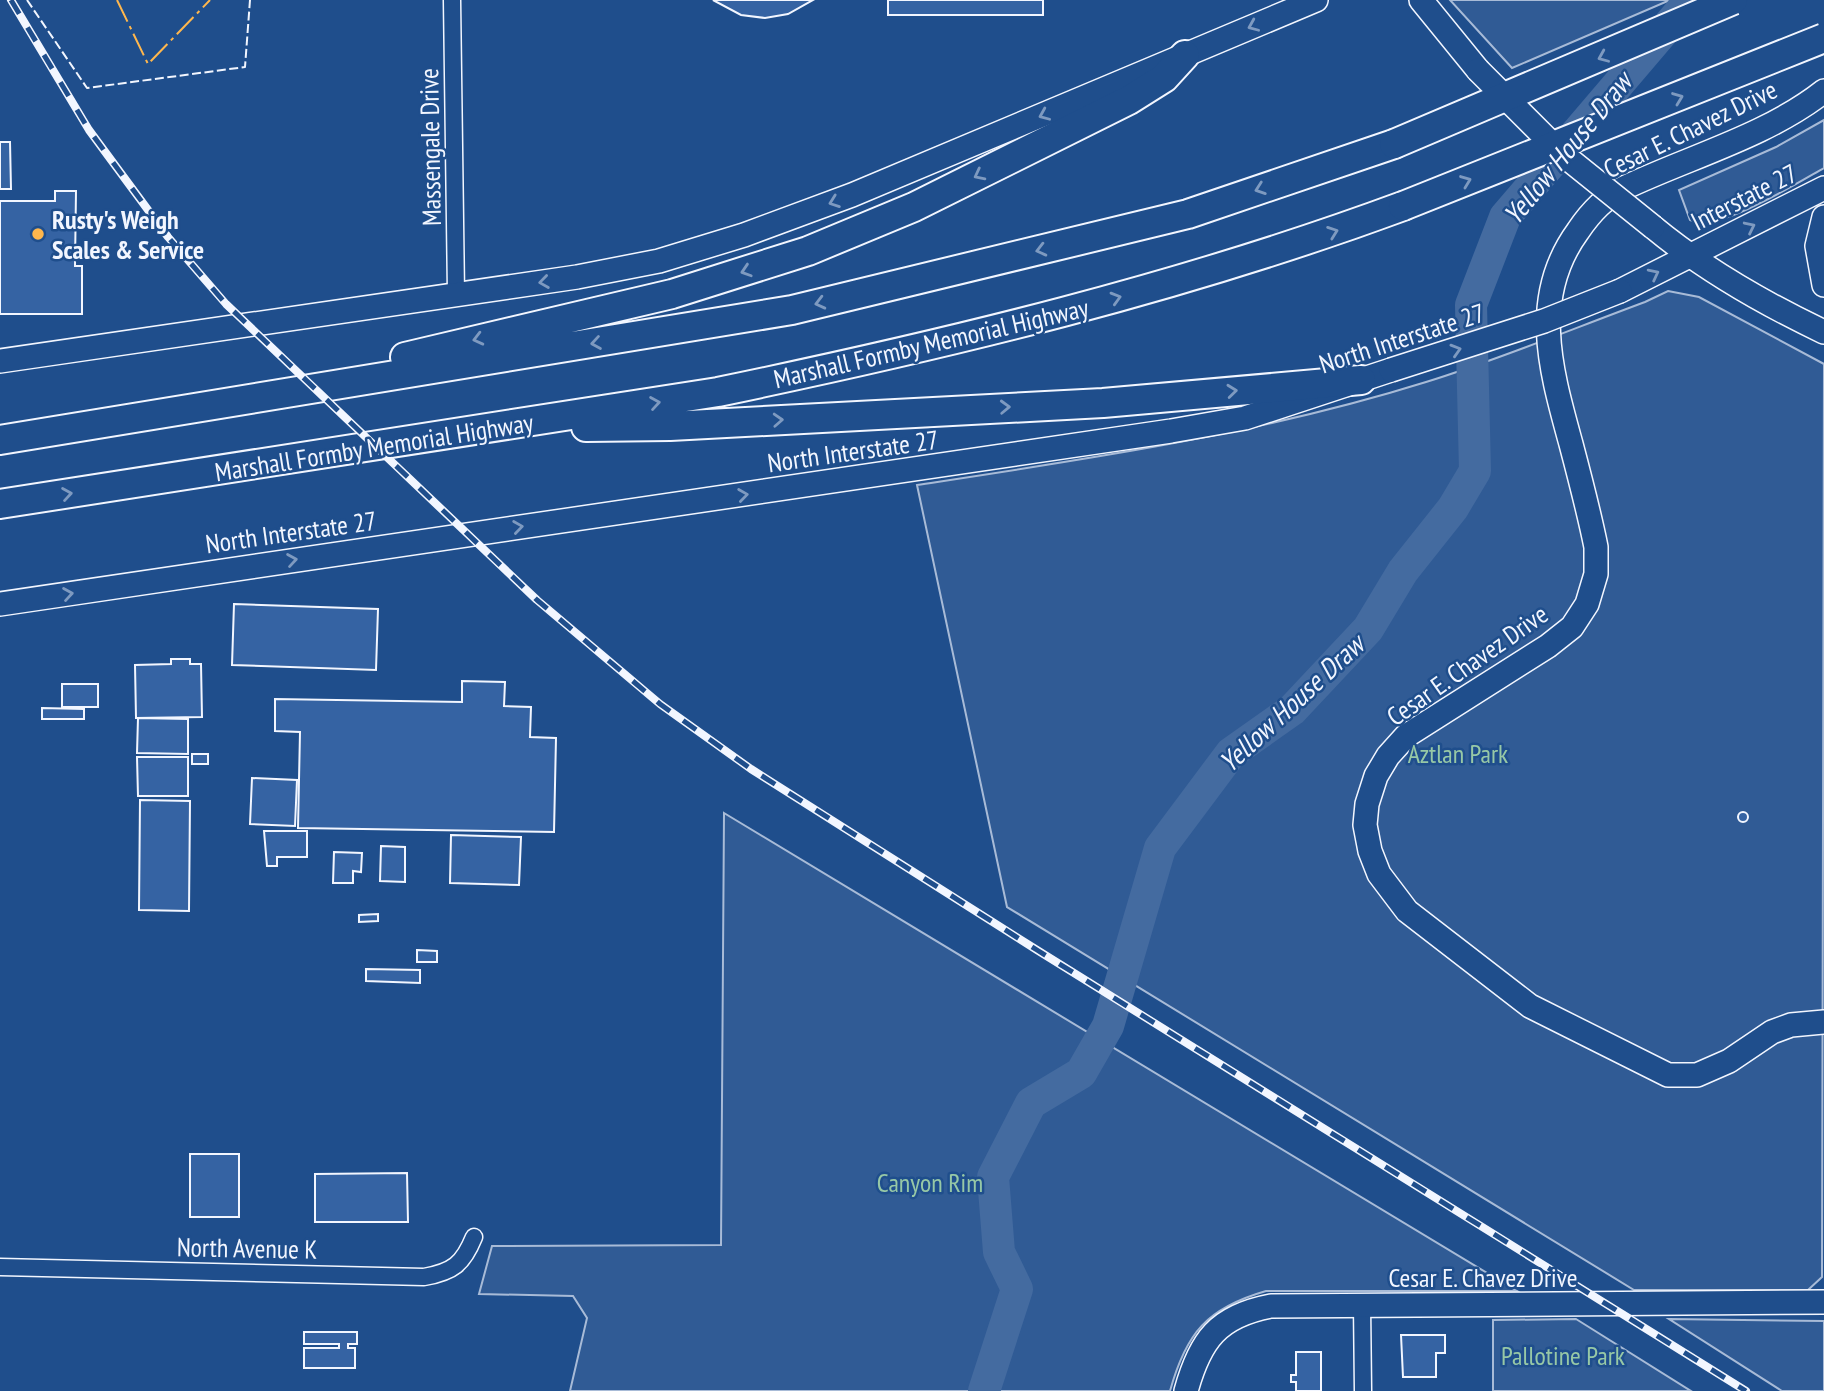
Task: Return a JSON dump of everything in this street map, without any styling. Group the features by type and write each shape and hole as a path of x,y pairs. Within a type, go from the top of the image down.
{"highway":[{"path":"0,439 792,310 1188,214 1394,144 1733,0"},
{"name":"Marshall Formby Memorial Highway","path":"0,505 718,392 955,340 1153,287 1326,234 1792,54 1824,38"},
{"path":"1792,54 1824,44"},
{"path":"157,415 672,294 808,251 914,207 1129,100 1164,78 1185,55"},
{"path":"513,425 670,426 1103,403 1361,380"}],"main road":[{"path":"1421,0 1478,70 1561,153 1688,257 1778,310 1824,332"},
{"path":"0,361 578,277 659,261 744,235 852,195 1314,1"},
{"name":"Cesar E. Chavez Drive","path":"1824,91 1785,116 1609,196 1586,218 1571,241 1556,270 1548,301 1546,336 1551,370 1596,547 1596,574 1587,604 1572,627 1548,646 1406,736 1376,776 1367,804 1365,825 1378,874 1407,911 1530,1006 1652,1069 1684,1077 1697,1075 1729,1061 1772,1032 1791,1025 1824,1022"},
{"name":"Interstate 27","path":"1688,257 1824,188"},
{"path":"1824,217 1816,246 1824,285"},
{"name":"North Interstate 27","path":"0,604 1171,432 1245,418 1544,321 1620,291 1688,257"},
{"name":"Cesar E. Chavez Drive","path":"1186,1391 1200,1350 1214,1332 1232,1317 1284,1304 1824,1302"}],"street":[{"name":"Massengale Drive","path":"453,0 456,294"},
{"name":"North Avenue K","path":"0,1267 424,1277 447,1273 467,1255 474,1237"},
{"path":"1362,1304 1363,1391"}],"green space":[{"path":"1450,0 1670,0 1512,68"},
{"path":"1824,120 1824,168 1777,195 1736,214 1702,223 1690,220 1679,190 1776,147"},
{"name":"Aztlan Park","path":"1668,291 1699,297 1824,364 1822,1277 1808,1290 1634,1290 1007,907 917,485 1237,431 1363,400 1481,364"},
{"name":"Canyon Rim","path":"724,813 1517,1291 1266,1291 1228,1306 1202,1326 1183,1353 1170,1391 570,1391 587,1318 573,1296 479,1294 492,1246 721,1245"},
{"name":"Pallotine Park","path":"1576,1319 1691,1391 1493,1391 1493,1320"},
{"path":"1669,1319 1824,1321 1824,1391 1782,1391"}],"building":[{"path":"713,0 813,0 788,14 765,18 741,15"},
{"path":"888,0 1043,0 1043,15 888,15"},
{"path":"0,142 10,142 11,189 0,189"},
{"name":"Rusty's Weigh Scales & Service","path":"55,191 76,191 75,266 82,266 82,314 0,314 0,201 55,201"},
{"path":"234,604 378,609 376,670 232,665"},
{"path":"171,659 190,659 190,664 201,664 202,717 136,718 135,665 171,664"},
{"path":"462,681 505,682 504,706 531,707 530,737 556,738 554,832 298,828 300,732 275,731 275,699 462,702"},
{"path":"62,684 98,684 98,707 62,707"},
{"path":"42,708 84,709 84,719 42,719"},
{"path":"138,718 188,719 188,754 137,753"},
{"path":"192,754 208,754 208,764 192,764"},
{"path":"137,757 188,757 188,796 138,796"},
{"path":"252,778 297,780 295,826 250,824"},
{"path":"140,800 190,801 189,911 139,910"},
{"path":"1743,812 1747,813 1747,821 1743,822 1739,821 1738,817 1739,813"},
{"path":"264,831 307,831 307,857 277,857 277,866 267,866"},
{"path":"451,835 521,837 519,885 450,883"},
{"path":"381,846 405,847 405,882 380,881"},
{"path":"334,852 362,853 361,872 353,871 353,883 333,883"},
{"path":"378,914 378,921 359,922 359,915"},
{"path":"417,950 437,951 437,962 417,962"},
{"path":"366,969 420,970 420,983 366,981"},
{"path":"190,1154 239,1154 239,1217 190,1217"},
{"path":"407,1173 408,1222 315,1222 315,1174"},
{"path":"304,1332 357,1332 357,1344 348,1344 348,1348 355,1348 355,1368 304,1368 304,1348 339,1348 339,1344 304,1344"},
{"path":"1401,1335 1445,1335 1445,1353 1436,1353 1436,1377 1403,1377"},
{"path":"1296,1352 1321,1352 1321,1391 1296,1391 1296,1382 1291,1382 1291,1375 1296,1375"}],"waterway":[{"name":"Yellow House Draw","path":"984,1391 1017,1289 999,1252 993,1177 1031,1103 1081,1073 1108,1026 1160,848 1231,753 1292,710 1368,629 1403,571 1453,508 1475,471 1471,305 1505,217 1690,0"}],"railway":[{"path":"11,0 89,130 168,237 226,304 537,600 660,704 751,769 1037,950 1746,1391"}],"fence":[{"path":"27,0 87,88 245,67 250,0"}],"power":[{"path":"117,0 148,64 210,0"}],"place":[{"name":"Rusty's Weigh Scales & Service","path":"38,234"}]}
